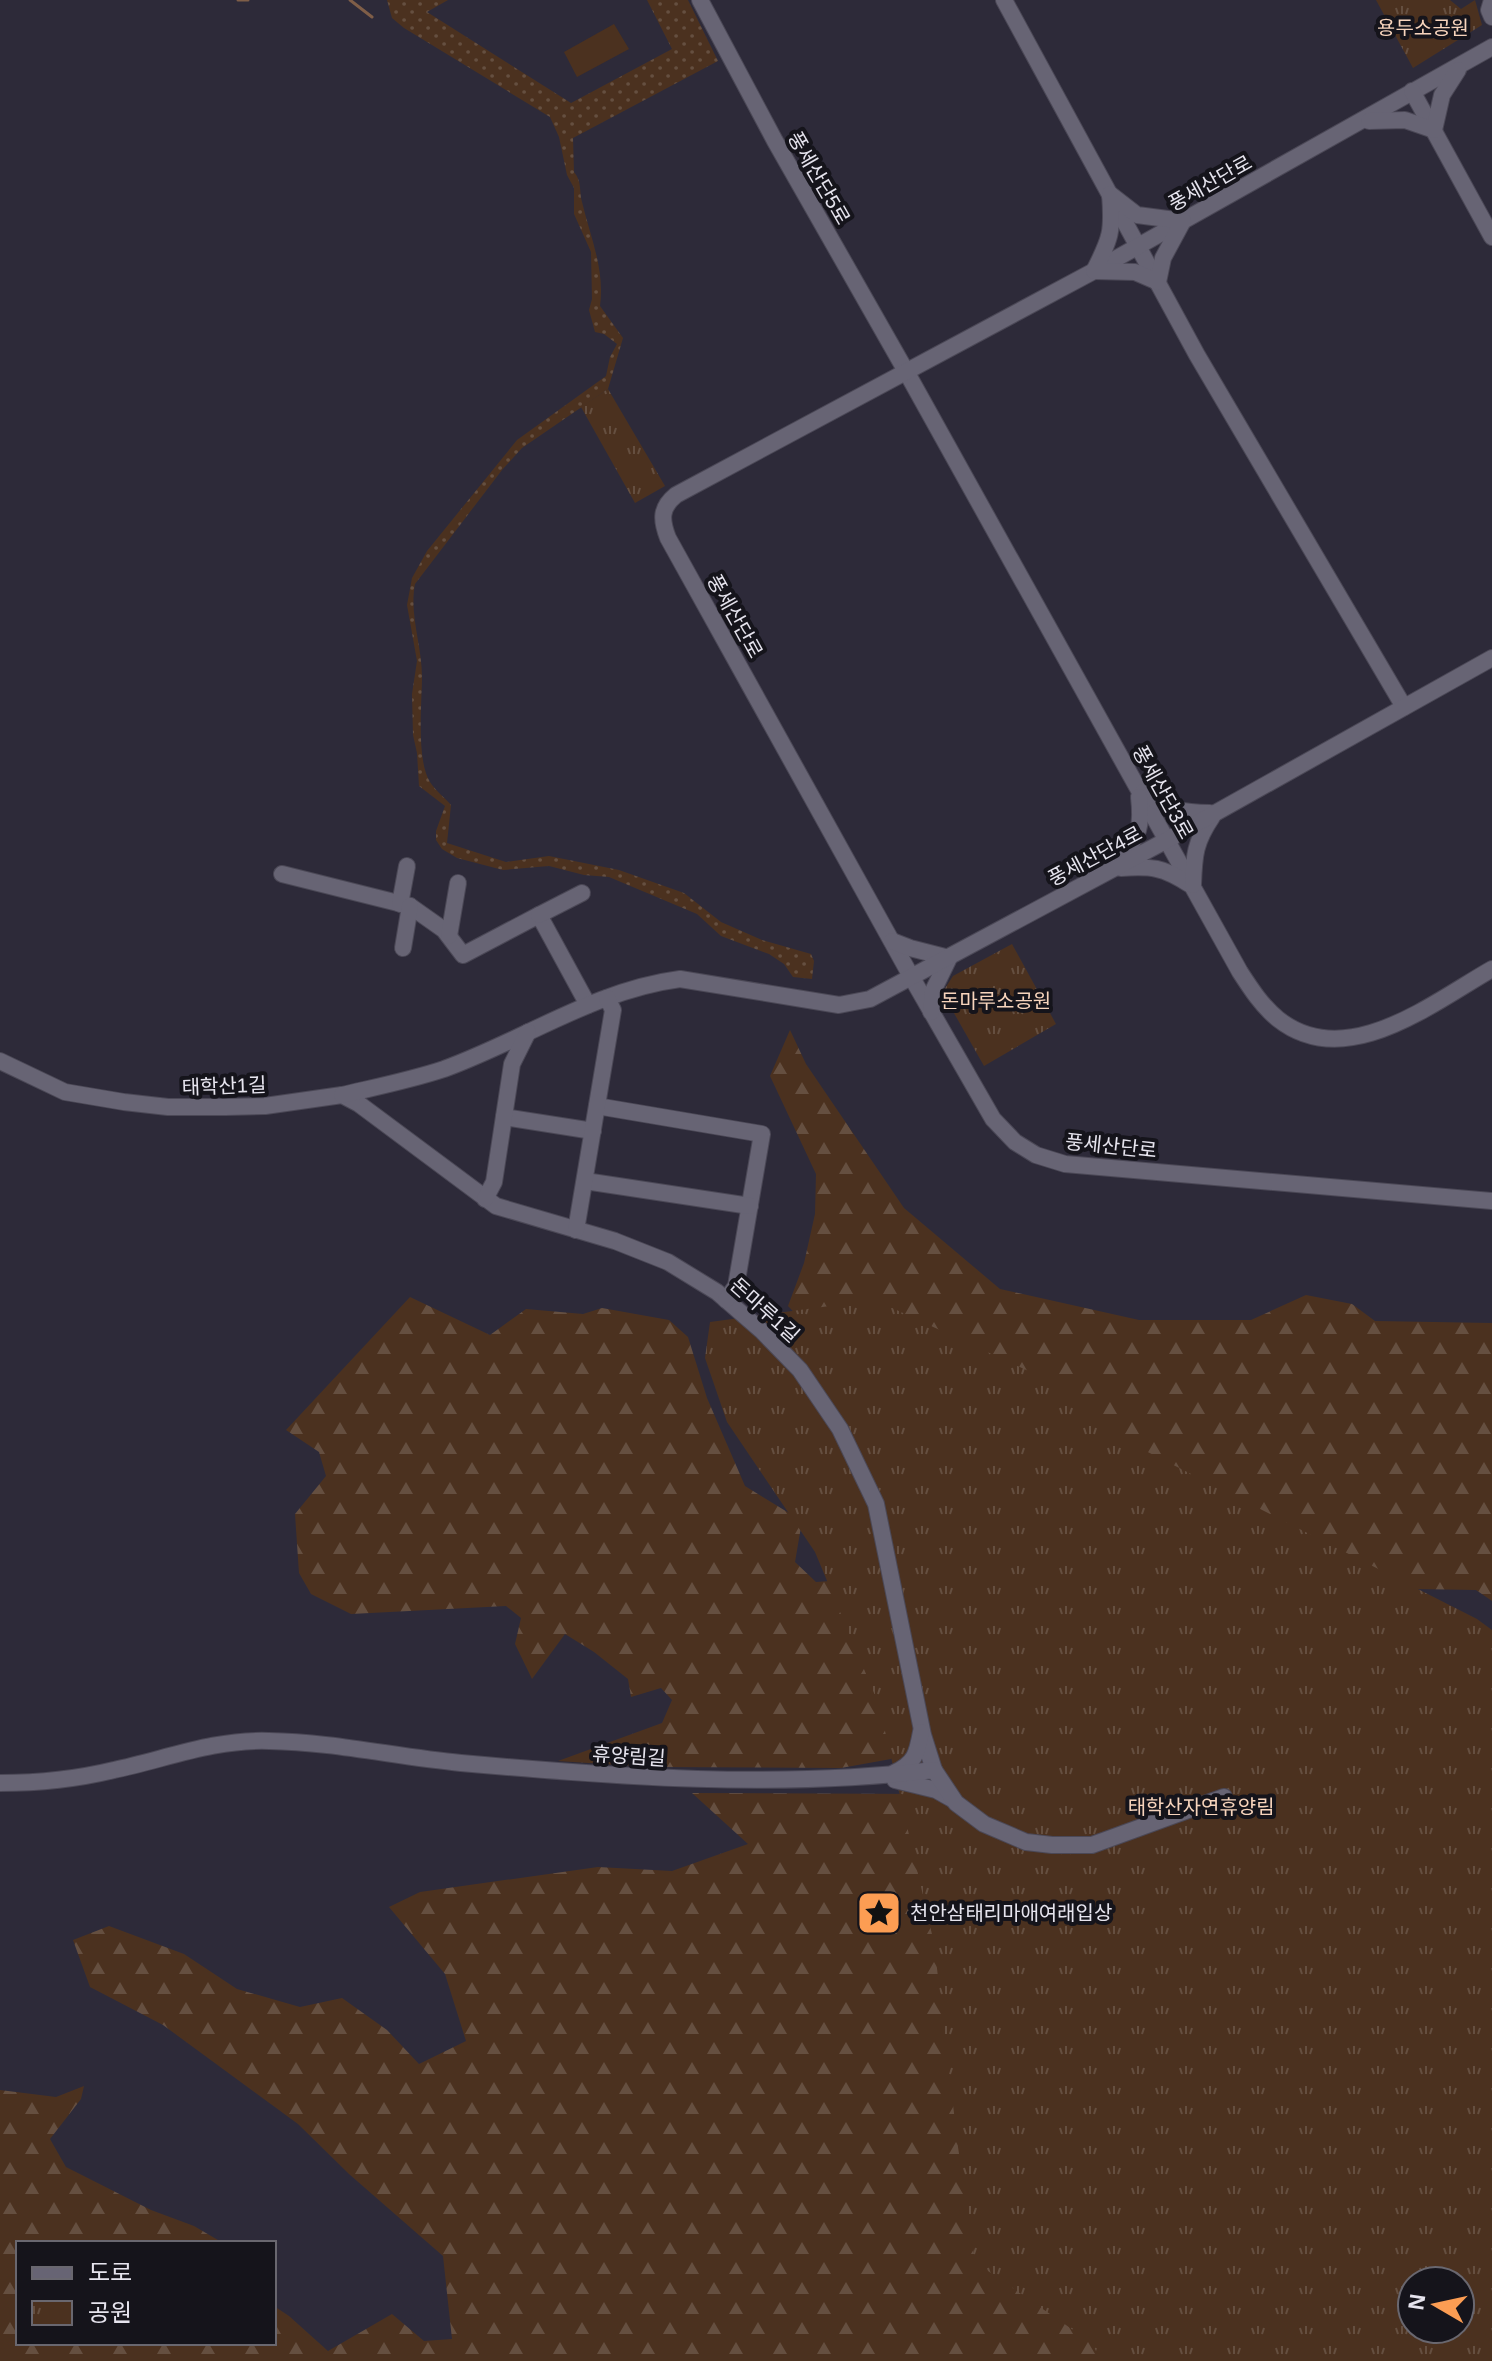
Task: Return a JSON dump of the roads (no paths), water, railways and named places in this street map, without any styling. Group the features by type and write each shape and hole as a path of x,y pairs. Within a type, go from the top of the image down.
{"street":[{"name":"풍세산단5로","path":"700,0 775,141 907,373"},
{"path":"1004,0 1197,355 1404,707"},
{"path":"1492,0 1489,10 1492,17"},
{"name":"풍세산단로","path":"1492,47 1094,271 676,495 667,502 663,511 668,538 912,978 993,1119 1015,1142 1036,1155 1065,1164 1492,1201"},
{"path":"1434,130 1442,95 1459,67"},
{"path":"1412,91 1492,237"},
{"path":"1363,122 1405,120 1434,130"},
{"path":"1110,194 1137,215 1183,221 1168,245 1158,282"},
{"path":"1110,194 1113,226 1109,242 1094,271 1135,272 1158,282"},
{"name":"풍세산단3로","path":"907,373 1240,972 1261,1003 1280,1021 1301,1033 1326,1040 1345,1040 1390,1027 1484,977 1492,969"},
{"name":"풍세산단4로","path":"588,1005 624,991 680,979 839,1005 870,999 1167,840 1492,658"},
{"path":"1139,789 1156,803 1172,810 1214,813 1198,838 1194,853 1193,886"},
{"path":"1115,868 1136,838 1142,822 1139,789"},
{"path":"403,948 407,866"},
{"path":"1115,868 1153,866 1193,886"},
{"path":"282,874 405,905 449,936 463,955 582,893"},
{"path":"449,936 458,883"},
{"path":"539,915 588,1005"},
{"path":"892,941 949,958 933,991 931,1012"},
{"path":"576,1230 613,1010 607,998"},
{"name":"태학산1길","path":"0,1061 65,1092 168,1107 265,1106 334,1096 443,1069 588,1005"},
{"path":"485,1199 494,1182 512,1064 528,1032"},
{"path":"488,1050 508,1058 512,1064"},
{"path":"384,1123 375,1109 375,1100 391,1083"},
{"name":"돈마루1길","path":"334,1096 384,1123 496,1206 615,1241 668,1262 726,1300 800,1370 840,1429 876,1504 922,1730 934,1770"},
{"path":"597,1106 762,1134 736,1286 726,1300"},
{"path":"504,1117 593,1131"},
{"path":"585,1181 750,1206"},
{"path":"888,1775 907,1766 917,1752 922,1730"},
{"name":"휴양림길","path":"0,1783 38,1783 73,1778 228,1743 267,1741 461,1763 654,1779 778,1781 934,1770"},
{"path":"934,1770 953,1799"},
{"path":"870,1776 909,1782 953,1799 984,1824 1026,1842 1092,1845 1224,1797"}],"waterway":[{"path":"238,0 248,0"},
{"path":"350,0 372,17"}],"place":[{"name":"천안삼태리마애여래입상","path":"879,1913"}],"park label":[{"name":"용두소공원","path":"1423,28"},
{"name":"돈마루소공원","path":"996,1001"},
{"name":"태학산자연휴양림","path":"1201,1807"}]}
